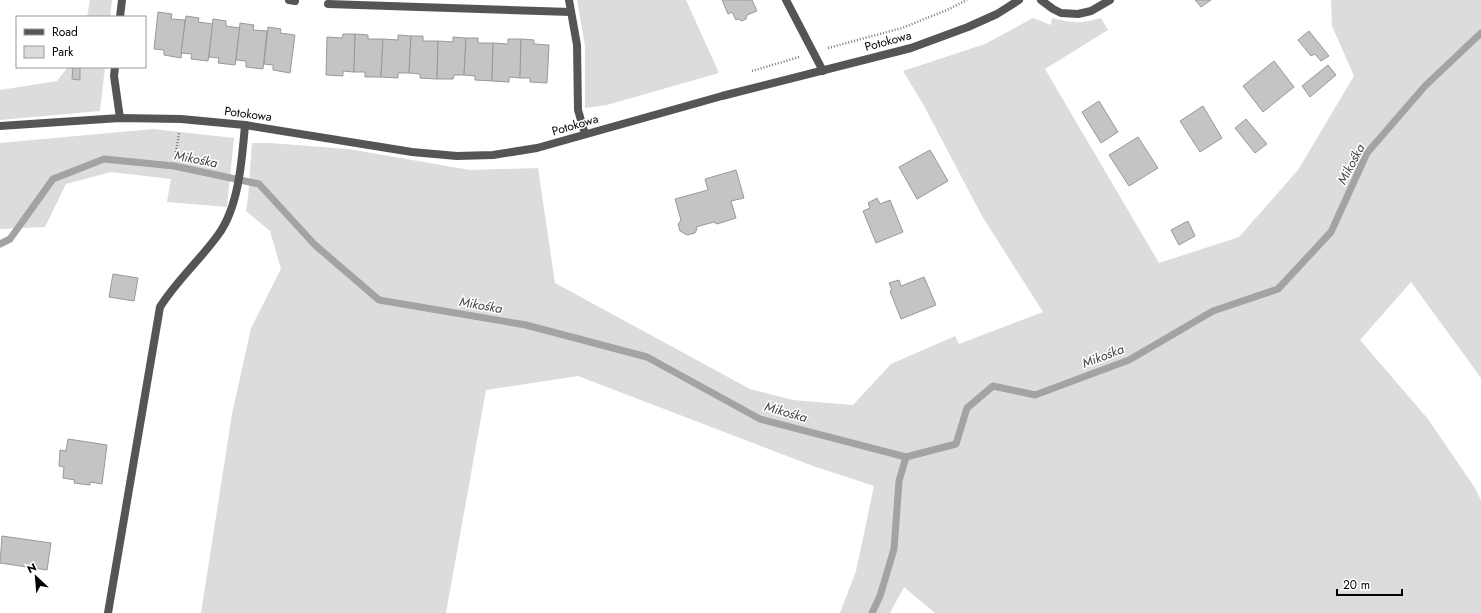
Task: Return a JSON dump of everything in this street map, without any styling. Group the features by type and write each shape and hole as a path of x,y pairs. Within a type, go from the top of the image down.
{"street":[{"path":"120,16 122,0"},
{"path":"569,0 577,45 578,110 585,134"},
{"path":"786,0 823,71"},
{"name":"Potokowa","path":"0,126 120,118 181,120 245,125 412,152 457,156 501,154 537,148 722,96 911,48 968,27 997,14 1019,0"},
{"path":"1041,0 1053,10 1061,13 1078,14 1091,11 1110,0"},
{"path":"328,4 571,12"},
{"path":"115,68 114,76 120,118"},
{"path":"108,613 160,307 184,274 219,234 228,217 235,194 243,151 245,125"}],"path":[{"path":"748,72 902,28 947,10 967,0"},
{"path":"176,152 179,136"}],"green space":[{"path":"90,0 112,0 110,16 87,16"},
{"path":"577,0 686,0 719,73 607,105 585,108 585,46"},
{"path":"1331,0 1481,0 1481,378 1411,282 1360,340 1428,419 1475,488 1481,500 1481,613 935,613 904,587 890,613 840,613 856,571 874,486 813,466 578,376 486,390 446,613 201,613 232,414 251,328 281,269 270,231 246,211 252,143 348,149 470,170 538,168 555,283 750,389 793,400 853,405 891,364 955,336 959,344 1043,312 982,216 923,104 903,71 985,44 1033,18 1051,25 1052,18 1076,22 1101,18 1108,30 1045,69 1159,263 1239,237 1298,170 1354,76 1332,26"},
{"path":"67,68 105,68 100,111 0,120 0,90 57,81"},
{"path":"153,129 234,138 227,207 167,202 171,179 111,172 66,184 45,227 0,229 0,143"}],"building":[{"path":"722,0 752,0 757,11 747,15 746,19 742,21 738,19 736,20 732,12 728,14"},
{"path":"1195,0 1211,0 1201,7"},
{"path":"158,12 172,14 171,19 185,20 181,58 164,55 164,50 154,49"},
{"path":"186,16 199,18 198,22 213,24 208,61 191,59 192,54 181,53"},
{"path":"213,19 226,21 226,26 240,28 235,65 218,63 219,58 209,57"},
{"path":"240,23 254,25 253,30 267,31 263,69 246,67 246,61 236,60"},
{"path":"268,27 281,29 280,33 295,35 290,73 273,70 273,65 264,64"},
{"path":"1309,31 1329,56 1321,61 1315,54 1311,56 1298,40"},
{"path":"343,34 355,34 354,72 343,71 343,76 326,75 327,37 342,38"},
{"path":"355,34 368,35 368,39 383,39 381,77 365,77 365,72 354,72"},
{"path":"398,35 411,36 409,73 398,73 398,78 381,77 383,39 398,40"},
{"path":"411,36 423,36 423,41 438,41 437,79 420,78 420,74 409,73"},
{"path":"453,37 466,38 464,75 454,75 453,79 437,79 438,41 453,42"},
{"path":"466,38 478,38 478,43 493,43 492,81 475,80 475,76 464,75"},
{"path":"508,39 521,39 520,78 509,77 509,82 492,81 493,43 508,44"},
{"path":"521,39 534,40 534,44 549,45 547,83 530,82 530,78 520,78"},
{"path":"1274,61 1294,87 1263,112 1243,86"},
{"path":"1328,65 1336,75 1310,97 1302,86"},
{"path":"73,68 80,68 80,80 72,79"},
{"path":"1099,101 1118,132 1101,143 1082,112"},
{"path":"1203,106 1222,138 1200,152 1180,121"},
{"path":"1246,119 1267,144 1255,153 1235,128"},
{"path":"1138,137 1158,168 1129,186 1109,155"},
{"path":"930,150 948,181 917,199 899,167"},
{"path":"736,170 744,198 731,201 736,218 717,224 714,222 696,227 697,229 695,233 687,235 680,231 678,224 681,220 675,199 708,190 705,179"},
{"path":"877,198 880,204 890,200 903,232 876,243 863,211 870,208 868,203"},
{"path":"1188,221 1195,236 1179,245 1171,230"},
{"path":"113,274 138,278 134,301 109,297"},
{"path":"924,277 936,305 901,319 890,291 892,290 889,283 899,280 901,286"},
{"path":"68,439 107,445 102,484 90,482 90,485 74,483 75,480 63,478 64,467 59,466 60,450 66,451"},
{"path":"2,536 51,543 47,570 0,563"}],"waterway":[{"name":"Mikośka","path":"0,244 10,239 53,179 104,159 174,166 259,184 315,245 379,300 526,325 647,357 760,419 906,457 956,444 967,408 993,386 1035,395 1129,360 1213,311 1278,289 1331,232 1367,153 1425,86 1481,33"},
{"path":"872,613 880,596 894,549 899,481 906,457"}]}
